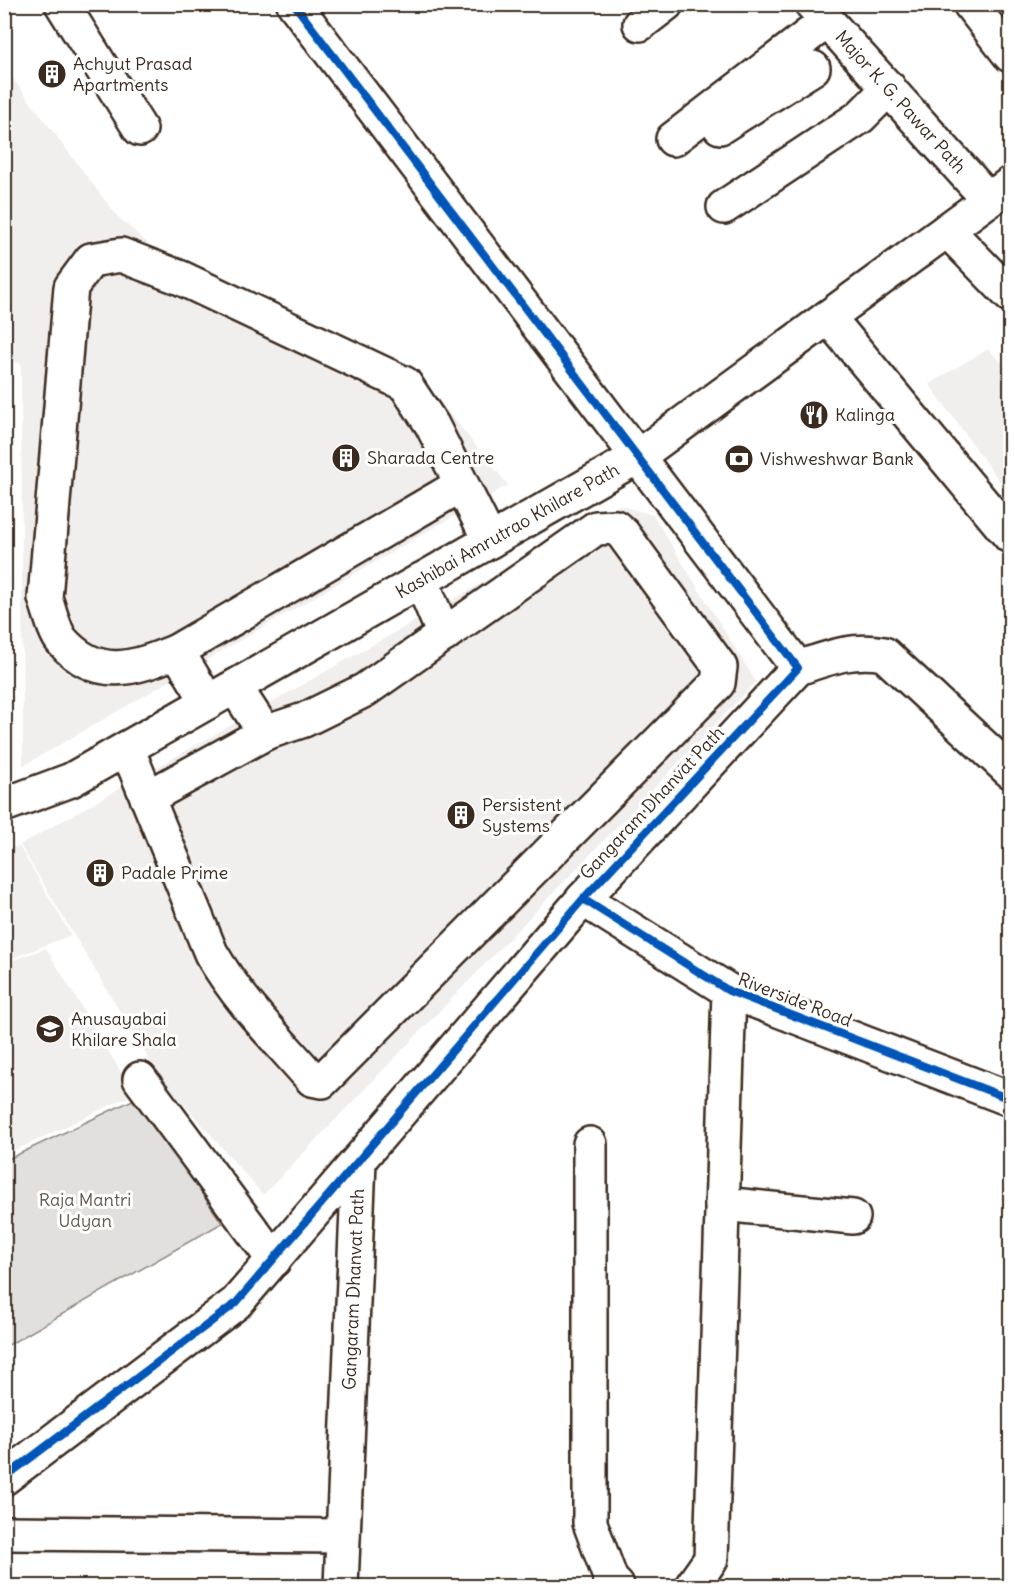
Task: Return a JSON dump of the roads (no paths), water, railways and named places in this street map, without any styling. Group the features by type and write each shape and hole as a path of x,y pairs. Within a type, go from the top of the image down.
{"street":[{"path":"62,4 140,129"},
{"path":"294,4 798,668 842,653 864,650 884,654 1011,771"},
{"path":"640,24 666,4"},
{"path":"970,4 1011,56"},
{"path":"675,146 777,75 819,13"},
{"name":"Major K. G. Pawar Path","path":"819,13 889,88 1000,192"},
{"path":"777,75 813,68"},
{"path":"724,207 860,117 889,88"},
{"name":"Kashibai Amrutrao Khilare Path","path":"4,805 71,780 637,457 1000,192"},
{"path":"947,230 1011,295"},
{"path":"461,485 177,651 135,668 90,665 61,640 45,598 71,287 91,260 122,255 181,278 405,384 432,425 490,541"},
{"path":"828,317 1011,536"},
{"path":"127,748 147,798 211,953 221,971 235,991 312,1080 326,1080 718,683 721,674 717,661 623,534 615,528 606,526 596,528 365,690 321,712 265,733 147,798"},
{"path":"421,580 444,635"},
{"path":"177,651 265,733"},
{"name":"Gangaram Dhanvat Path","path":"341,1587 359,1162 583,899 798,668"},
{"name":"Riverside Road","path":"583,899 729,991 1011,1099"},
{"path":"692,1587 711,1559 729,991"},
{"path":"140,1078 274,1260"},
{"path":"590,1144 590,1523 611,1580 617,1587"},
{"path":"4,1478 236,1303 359,1162"},
{"path":"722,1204 853,1217"},
{"path":"4,1533 344,1536"}],"place":[{"name":"Achyut Prasad Apartments","path":"52,74"},
{"name":"Kalinga","path":"814,415"},
{"name":"Sharada Centre","path":"346,458"},
{"name":"Vishweshwar Bank","path":"739,459"},
{"name":"Persistent Systems","path":"461,815"},
{"name":"Padale Prime","path":"100,873"},
{"name":"Anusayabai Khilare Shala","path":"50,1029"}],"park label":[{"name":"Raja Mantri Udyan","path":"85,1210"}]}
